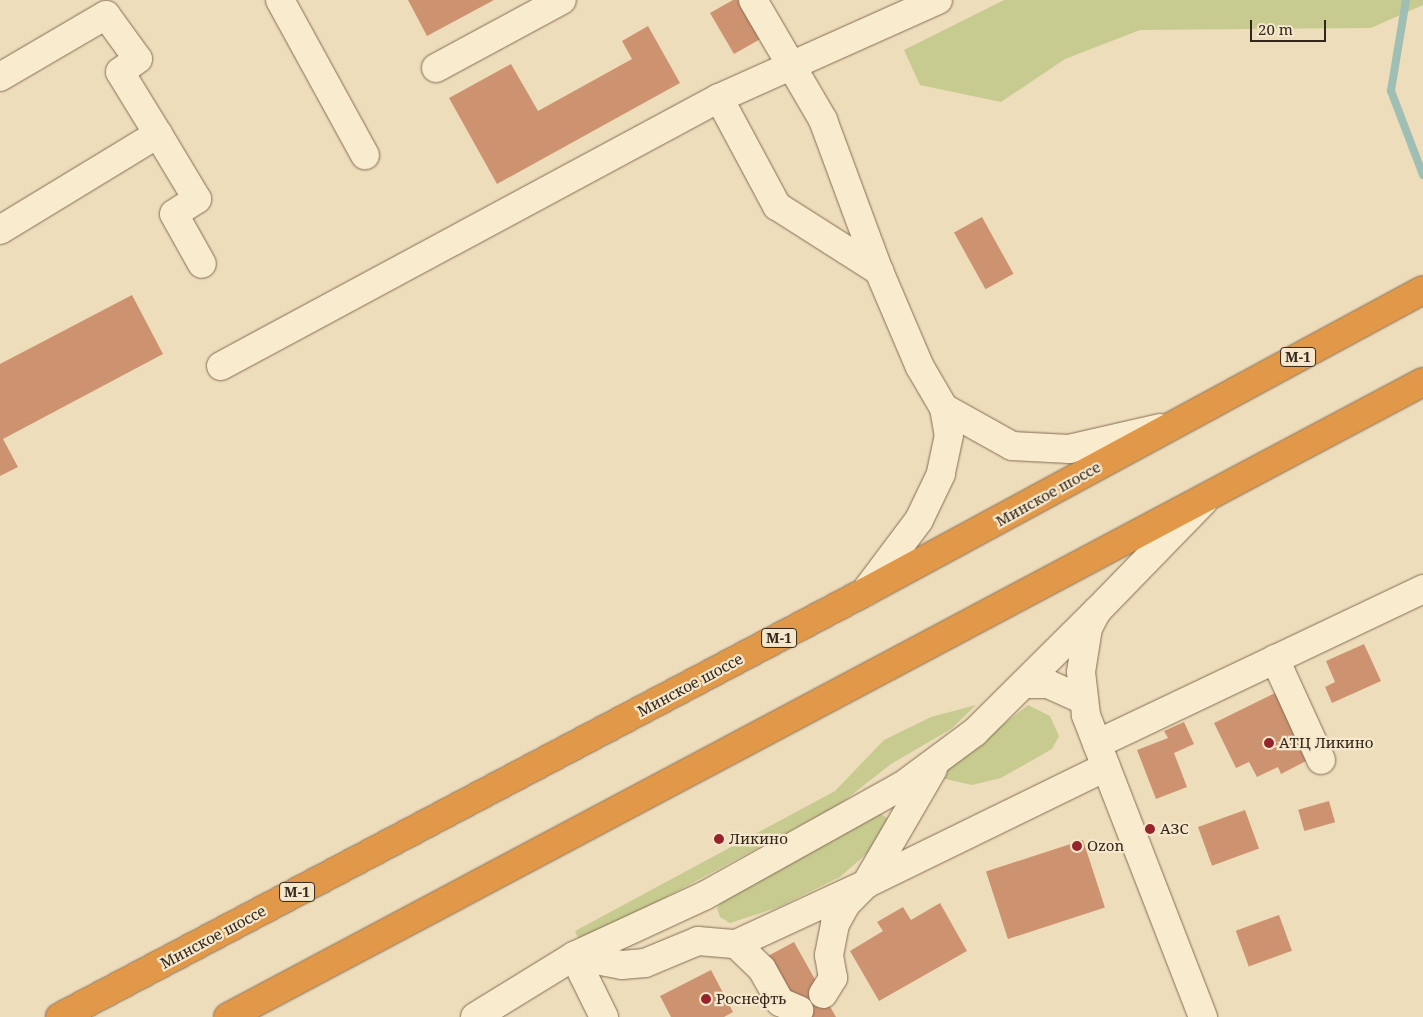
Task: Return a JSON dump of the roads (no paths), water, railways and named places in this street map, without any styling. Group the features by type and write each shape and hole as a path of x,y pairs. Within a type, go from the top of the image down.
{"highway":[{"name":"Минское шоссе","path":"60,1017 865,592 1423,290"},
{"path":"228,1017 1423,382"}],"street":[{"path":"280,0 365,155"},
{"path":"436,68 562,0"},
{"path":"753,0 823,120 879,271 920,367 944,408 949,435 942,474 920,520 865,592"},
{"path":"221,366 719,98 938,0"},
{"path":"0,77 106,15 138,60 120,72 197,199 174,214 202,264"},
{"path":"719,98 777,206 879,271"},
{"path":"0,230 158,134"},
{"path":"944,408 1012,446 1069,449 1174,425"},
{"path":"475,1017 574,956 704,896 860,811 937,761 1026,684 1207,498"},
{"path":"574,956 622,966 645,963 698,941 736,944 866,884 1275,659 1423,588"},
{"path":"1097,611 1082,651 1084,700 1102,755 1203,1017"},
{"path":"1275,659 1321,760"},
{"path":"1026,684 1048,684 1084,700"},
{"path":"823,994 833,978 829,955 835,924 846,904 866,884 937,761"},
{"path":"736,944 762,969 782,1010"},
{"path":"574,956 604,1017"}],"waterway":[{"path":"1406,0 1391,91 1423,175"}],"place":[{"name":"АТЦ Ликино","path":"1269,743"},
{"name":"АЗС","path":"1150,829"},
{"name":"Ликино","path":"719,839"},
{"name":"Ozon","path":"1077,846"},
{"name":"Роснефть","path":"706,999"}]}
